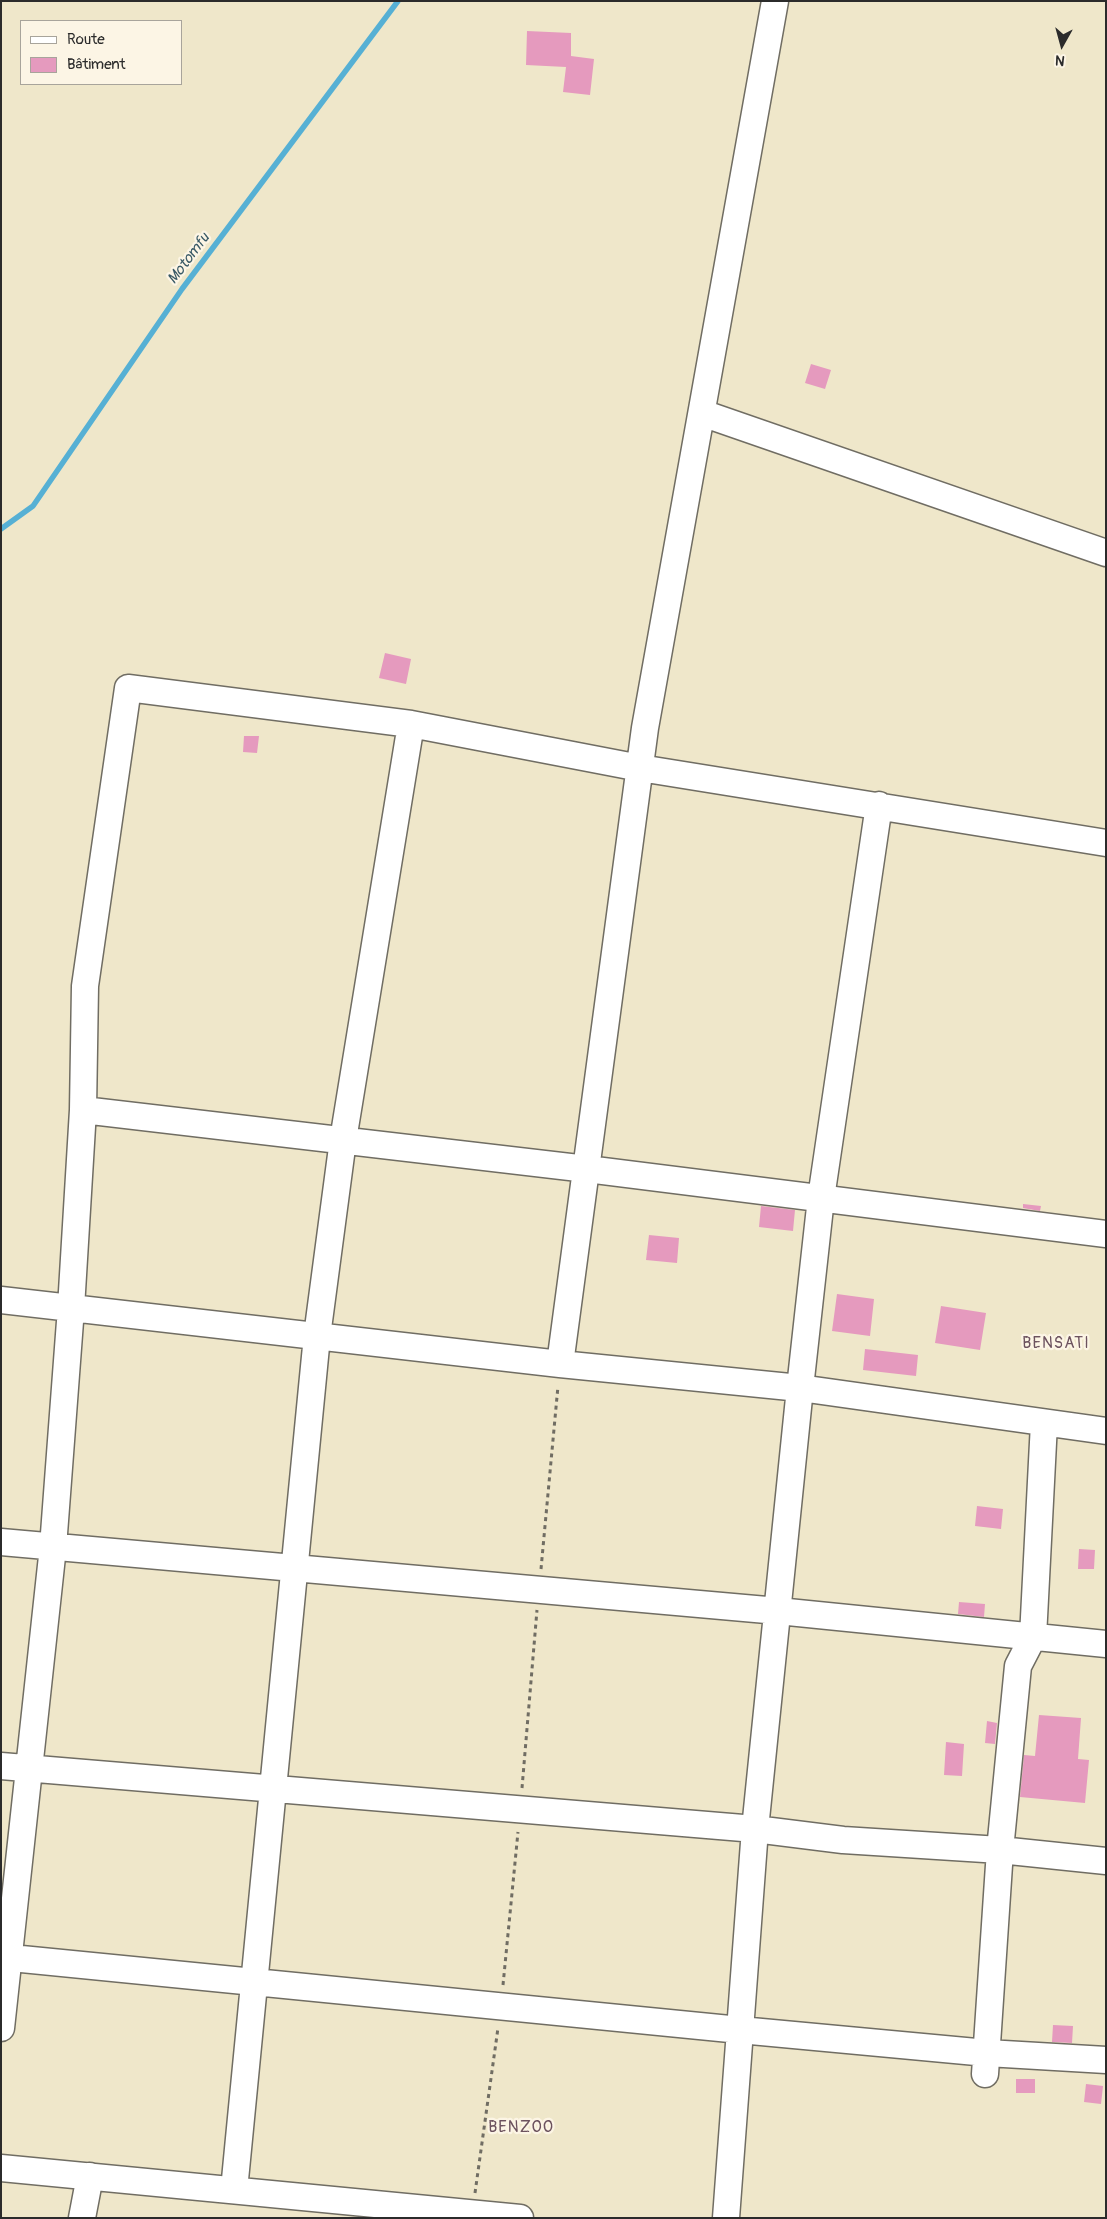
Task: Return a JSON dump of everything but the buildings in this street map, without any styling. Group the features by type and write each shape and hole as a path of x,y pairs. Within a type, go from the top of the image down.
{"street":[{"path":"560,1364 640,768 775,1"},
{"path":"702,413 1106,553"},
{"path":"1,2028 5,1957 52,1547 71,1308 83,1110 85,986 128,688 411,724 640,768 1106,843"},
{"path":"234,2190 252,1981 296,1568 316,1336 343,1140 411,724"},
{"path":"726,2218 755,1829 800,1388 821,1198 879,805"},
{"path":"83,1110 587,1169 1106,1234"},
{"path":"1,1300 560,1364 800,1388 1106,1431"},
{"path":"986,2063 1000,1850 1018,1666 1033,1637 1044,1423"},
{"path":"1,1542 778,1611 1106,1644"},
{"path":"1,1766 755,1829 843,1840 1000,1850 1106,1861"},
{"path":"5,1957 740,2030 986,2063 1106,2060"},
{"path":"1,2168 234,2190 436,2214 520,2218"},
{"path":"82,2218 90,2176"}],"waterway":[{"name":"Motomfu","path":"1,529 33,506 182,289 398,1"}],"district":[{"name":"BENSATI","path":"1056,1344"},
{"name":"BENZOO","path":"521,2128"}]}
